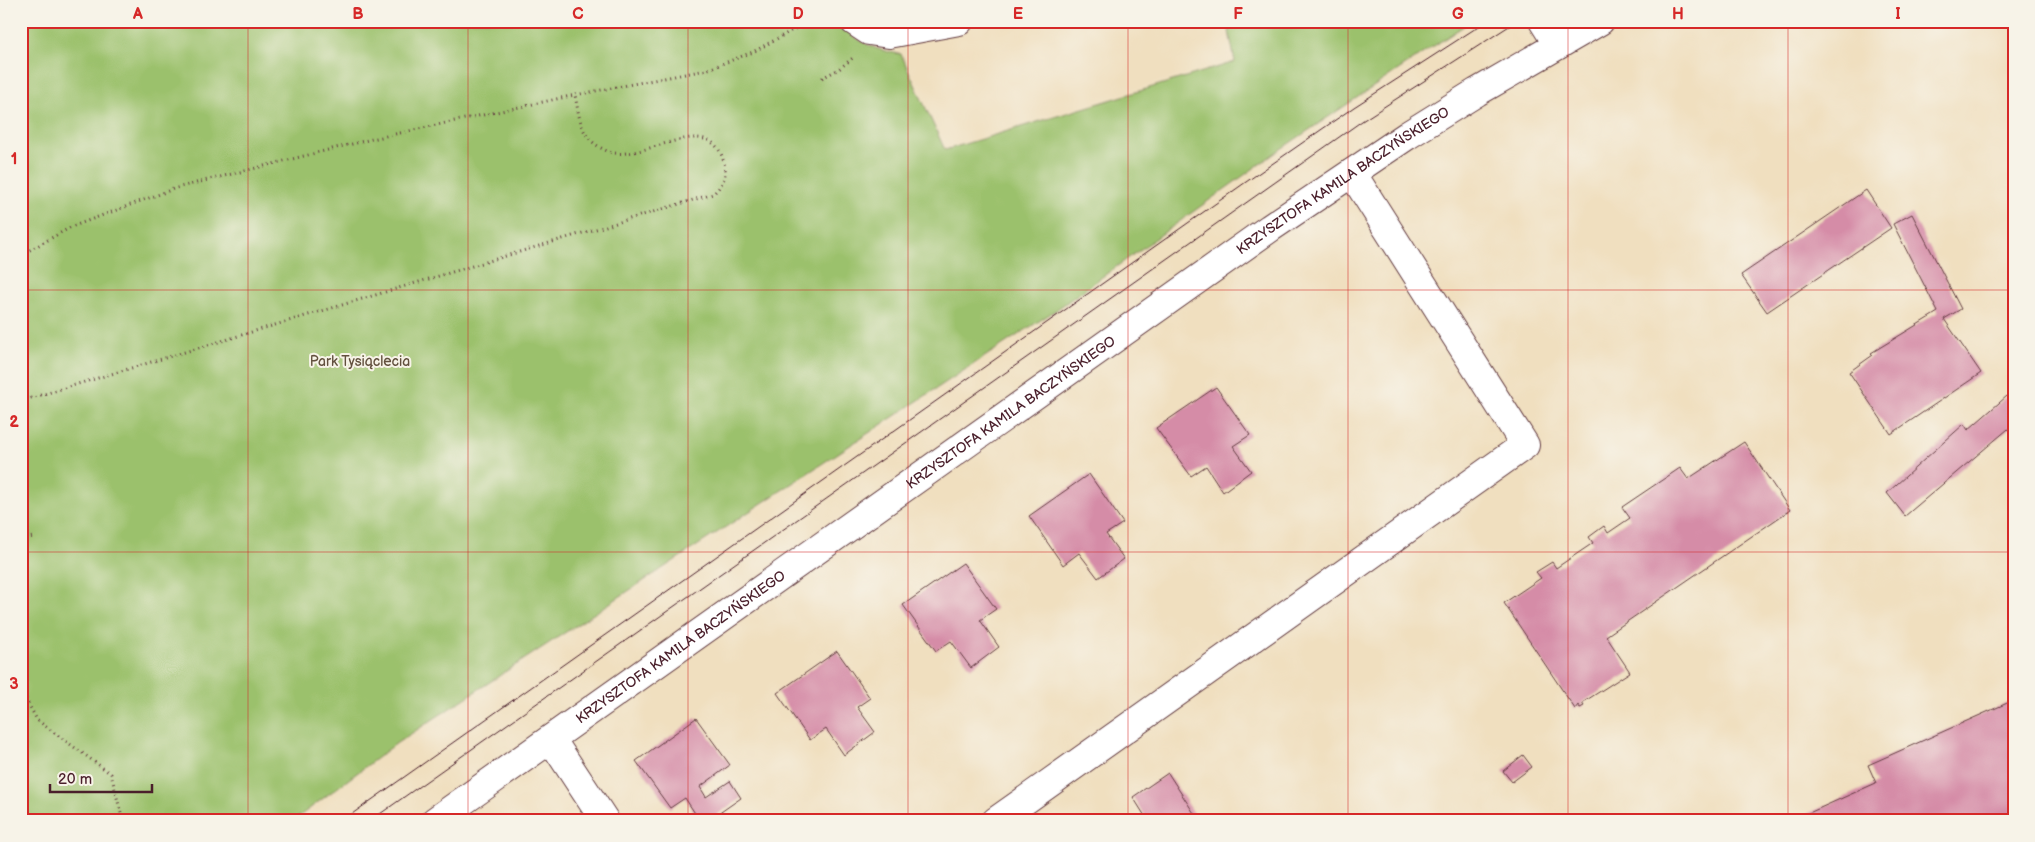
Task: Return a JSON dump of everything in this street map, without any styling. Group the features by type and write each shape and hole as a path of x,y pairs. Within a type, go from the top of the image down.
{"street":[{"path":"854,21 869,31 889,34 959,21"},
{"path":"1543,21 1558,45"},
{"name":"KRZYSZTOFA KAMILA BACZYŃSKIEGO","path":"435,821 1270,228 1477,92 1600,21"},
{"path":"996,821 1525,445 1352,173"},
{"path":"551,739 604,821"}],"path":[{"path":"21,254 71,227 176,188 372,139 575,95 706,70 753,52 809,21"},
{"path":"21,401 35,395 713,194 722,185 726,174 722,156 717,146 709,140 689,139 620,153 608,151 588,138 582,129 575,95"},
{"path":"21,539 34,537"},
{"path":"21,690 37,720 112,774 123,821"}],"green space":[{"name":"Park Tysiąclecia","path":"21,21 836,21 866,44 881,50 901,54 945,150 1235,62 1227,21 1471,21 1278,151 1056,310 397,743 293,821 21,821"}],"building":[{"path":"1866,190 1891,228 1767,312 1741,275"},
{"path":"1912,214 1961,309 1944,319 1981,373 1891,434 1849,372 1873,355 1871,353 1938,312 1893,224"},
{"path":"1216,387 1250,435 1233,446 1251,471 1223,492 1206,466 1191,476 1156,428"},
{"path":"2007,396 2014,405 2014,424 1905,516 1887,493 1964,424 1968,430"},
{"path":"1744,442 1790,510 1606,636 1630,672 1582,703 1584,706 1580,708 1578,705 1575,709 1504,603 1541,578 1536,572 1552,562 1556,568 1593,543 1589,537 1604,526 1608,533 1630,518 1622,507 1680,468 1688,479"},
{"path":"1089,474 1123,523 1106,534 1124,559 1098,578 1079,553 1063,565 1029,516"},
{"path":"963,563 996,609 980,620 999,647 971,668 951,641 936,651 903,605"},
{"path":"837,651 870,698 857,707 875,732 844,755 826,729 810,740 777,693"},
{"path":"2014,700 2014,821 1791,821 1876,783 1868,765"},
{"path":"696,718 730,765 700,787 706,797 730,781 741,798 708,821 700,821 685,798 670,808 636,761"},
{"path":"1523,755 1532,767 1512,782 1503,771"},
{"path":"1168,773 1199,821 1148,821 1133,797"}],"tram line":[{"path":"342,821 1246,182 1354,107 1487,21"},
{"path":"370,821 1362,121 1517,21"}]}
